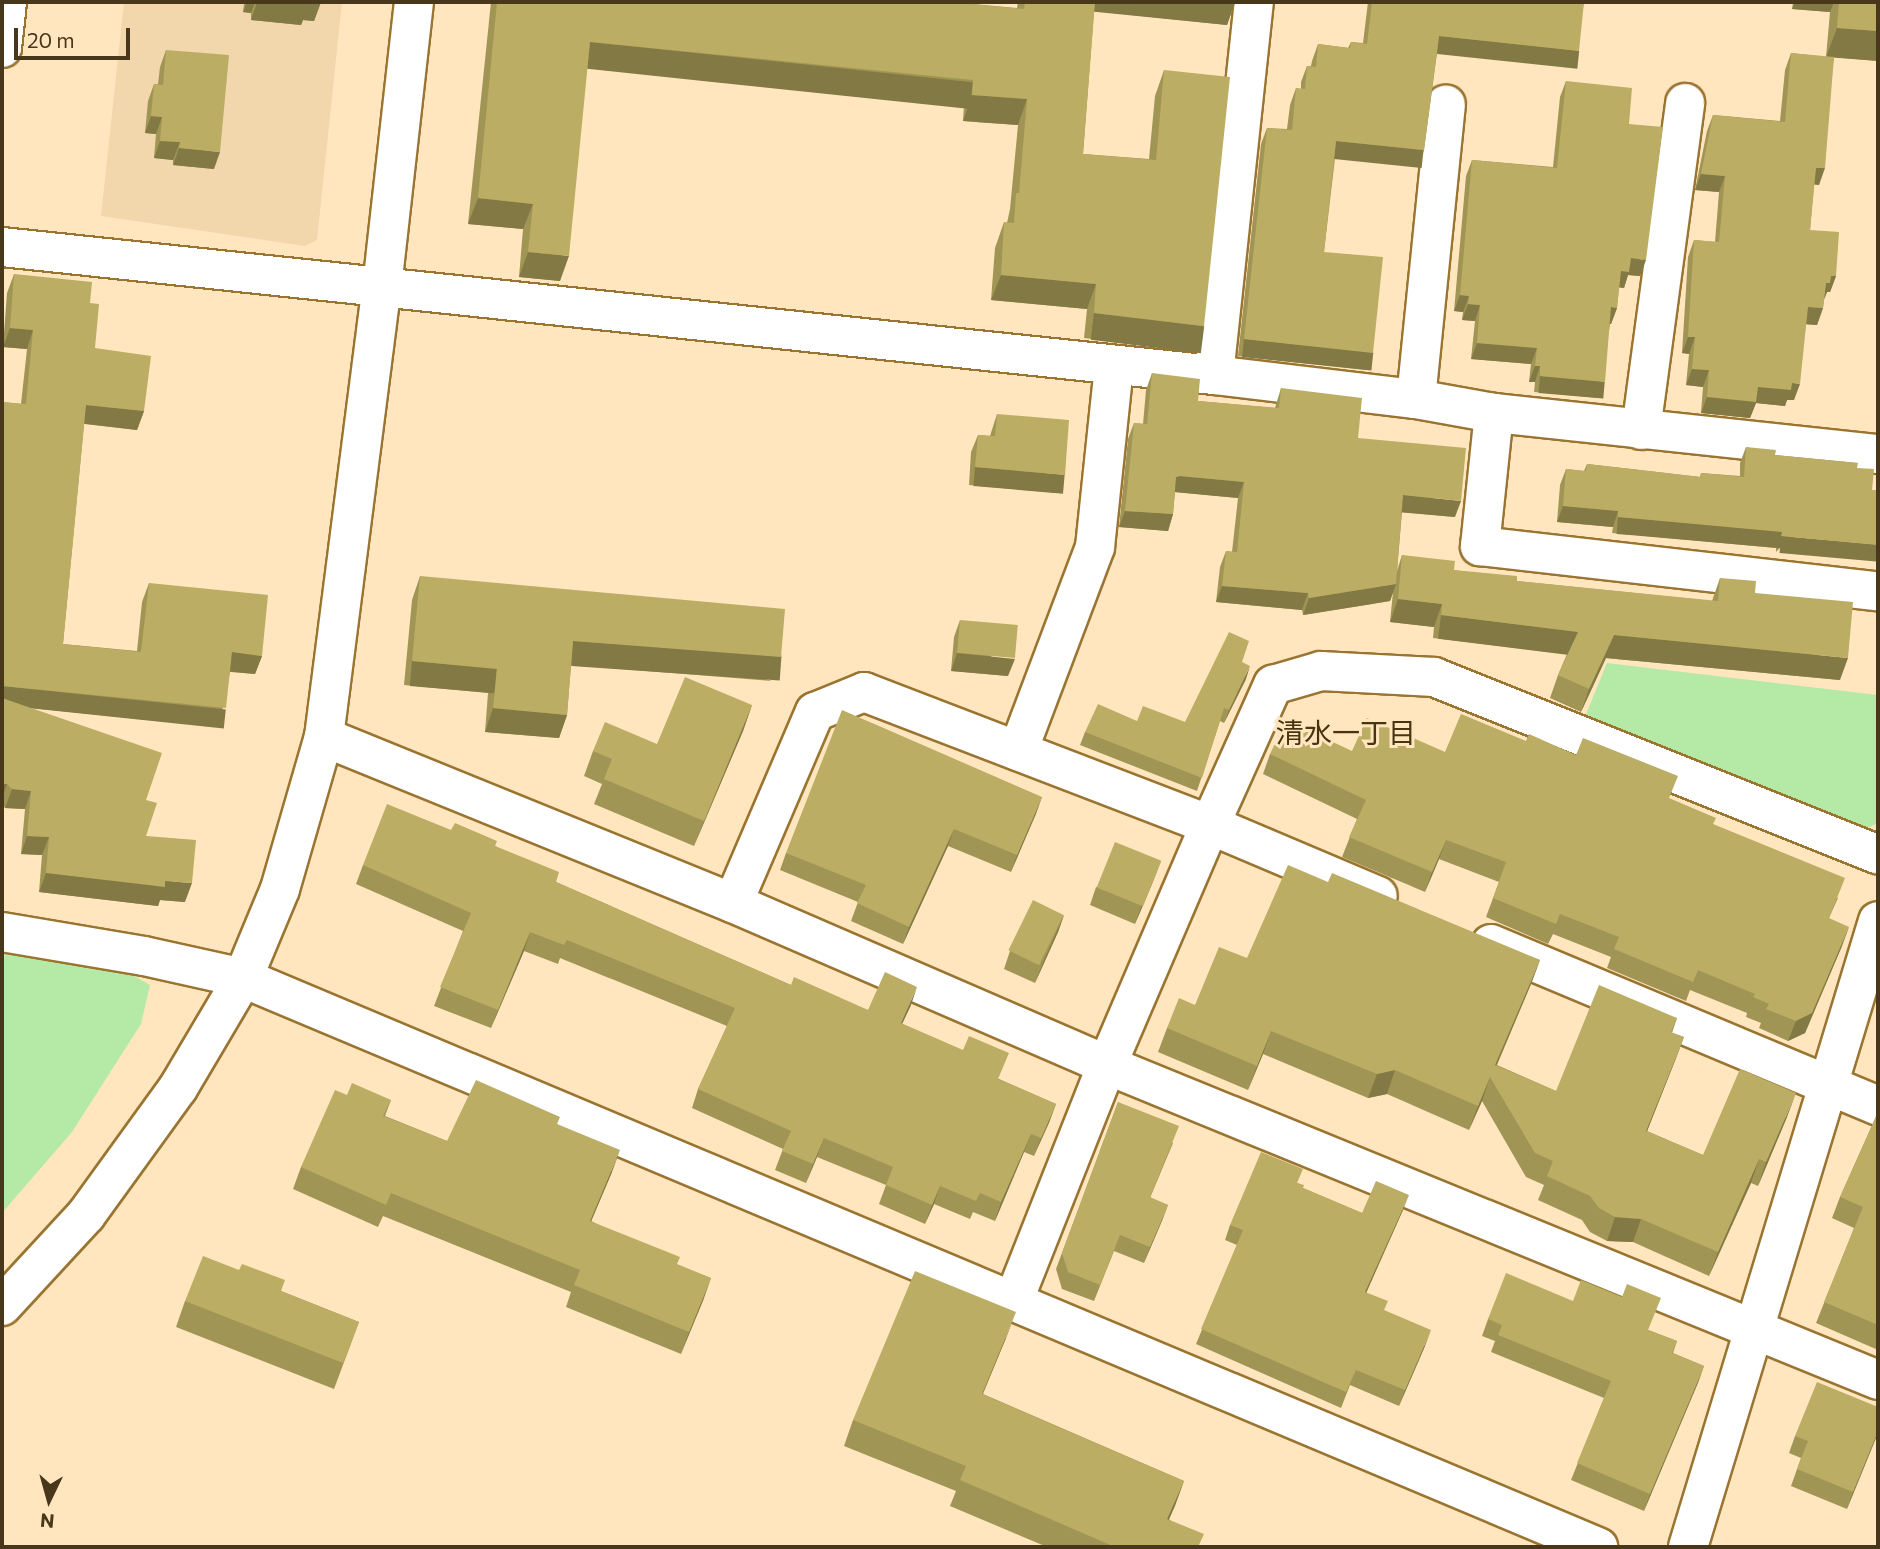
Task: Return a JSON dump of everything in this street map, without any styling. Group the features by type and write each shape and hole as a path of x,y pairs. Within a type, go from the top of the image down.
{"street":[{"path":"2,48 7,2"},
{"path":"2,1306 57,1249 118,1174 178,1088 243,978 279,889 324,737 382,287 414,2"},
{"path":"1214,375 1254,2"},
{"path":"1641,430 1685,103"},
{"path":"1416,399 1446,106"},
{"path":"2,247 1214,375 1416,399 1494,413 1878,454"},
{"path":"1018,751 1095,547 1114,366"},
{"path":"1494,413 1480,546 1878,591"},
{"path":"1013,1302 1107,1065 1273,685 1321,671 1434,677 1878,855"},
{"path":"733,903 815,712 864,692 1210,825 1416,912"},
{"path":"324,737 733,903 1107,1065 1878,1380"},
{"path":"1688,1547 1756,1331 1878,921"},
{"path":"1455,929 1878,1106"},
{"path":"2,932 144,956 243,978 1598,1547"}],"shaded area":[{"path":"124,2 342,2 317,240 305,246 101,216"}],"green space":[{"path":"1607,663 1878,695 1878,823 1857,833 1584,719"},
{"path":"2,952 120,968 150,985 141,1024 72,1132 2,1213"}],"building":[{"path":"497,2 950,2 1024,9 1025,2 1095,2 1083,154 1156,160 1164,70 1230,77 1204,326 1094,313 1096,284 1001,275 1004,222 1014,223 1016,193 1019,193 1027,99 972,95 973,80 590,42 569,256 528,252 533,204 478,198"},
{"path":"1372,2 1584,2 1579,51 1439,36 1424,150 1336,141 1324,252 1383,257 1373,353 1244,339 1267,128 1292,130 1296,88 1305,89 1307,66 1316,67 1318,44 1350,48 1351,42 1367,44"},
{"path":"1839,2 1878,2 1878,31 1837,28"},
{"path":"166,50 229,55 220,152 179,148 180,142 160,141 162,117 151,116 154,84 163,85"},
{"path":"1791,53 1834,57 1825,168 1816,168 1810,230 1839,232 1836,276 1831,276 1830,283 1826,283 1823,308 1808,307 1800,384 1792,383 1791,390 1758,387 1756,402 1707,397 1709,370 1692,369 1695,337 1688,337 1694,240 1719,242 1725,176 1701,174 1713,115 1785,122"},
{"path":"1566,81 1632,88 1629,124 1663,127 1646,260 1631,258 1629,272 1621,271 1617,308 1611,307 1605,382 1540,376 1540,366 1535,366 1537,348 1477,343 1480,305 1468,304 1469,296 1460,295 1472,160 1557,168"},
{"path":"14,274 92,282 90,303 99,304 95,348 151,356 144,411 86,405 63,644 141,652 149,583 268,595 262,656 232,652 226,708 2,686 2,402 26,404 33,330 10,328"},
{"path":"1152,373 1200,379 1198,401 1279,408 1281,388 1362,398 1358,438 1466,448 1461,501 1403,495 1396,584 1309,598 1308,593 1222,586 1226,551 1237,552 1244,482 1180,476 1176,477 1173,514 1125,511 1134,423 1147,424"},
{"path":"997,414 1069,420 1065,475 975,467 978,435 995,436"},
{"path":"1746,447 1776,450 1775,455 1858,463 1857,468 1874,469 1872,490 1878,490 1878,545 1781,536 1782,532 1618,517 1618,511 1563,506 1566,469 1586,471 1587,464 1701,477 1701,473 1744,477"},
{"path":"1402,555 1455,561 1454,570 1517,576 1517,581 1718,601 1720,578 1756,581 1755,593 1853,602 1848,658 1614,635 1589,689 1558,675 1578,632 1441,615 1442,604 1398,599"},
{"path":"420,576 785,609 781,657 573,641 567,715 493,708 497,669 412,661"},
{"path":"960,620 1018,625 1015,658 957,653"},
{"path":"1229,632 1249,641 1242,662 1250,666 1229,710 1224,708 1202,778 1085,732 1098,704 1137,721 1143,706 1185,722"},
{"path":"685,677 752,705 704,821 604,779 612,759 593,751 605,722 657,744"},
{"path":"2,698 162,753 146,800 157,803 146,836 196,840 192,883 165,881 165,887 46,873 49,837 27,836 31,791 12,789 7,784 2,784"},
{"path":"842,710 1042,797 1017,855 954,829 909,927 857,903 866,885 786,853"},
{"path":"1461,714 1526,741 1529,734 1576,755 1583,738 1678,776 1669,798 1716,818 1713,824 1845,878 1829,918 1849,927 1812,1013 1796,1021 1766,1009 1769,1004 1753,997 1755,994 1698,970 1693,982 1614,949 1619,937 1560,914 1556,924 1493,898 1506,862 1446,840 1432,872 1349,837 1366,800 1270,754 1286,720 1352,751 1367,718 1445,752"},
{"path":"387,804 451,830 455,823 497,841 495,846 559,872 556,882 791,985 794,977 868,1010 885,972 917,987 901,1023 963,1050 969,1036 1009,1053 998,1079 1056,1104 1041,1138 1031,1134 1001,1202 980,1193 976,1201 940,1186 932,1205 886,1185 893,1167 824,1138 813,1164 782,1151 791,1131 698,1089 735,1008 567,940 564,945 530,932 498,1010 440,987 471,913 363,865"},
{"path":"1115,842 1161,861 1143,906 1097,887"},
{"path":"1288,865 1328,882 1332,873 1540,960 1495,1065 1556,1091 1599,985 1677,1018 1671,1032 1684,1037 1646,1131 1703,1155 1740,1069 1796,1093 1766,1162 1759,1159 1718,1252 1641,1219 1615,1217 1599,1208 1590,1196 1547,1176 1553,1161 1535,1153 1490,1077 1478,1106 1395,1070 1377,1074 1271,1031 1257,1066 1167,1028 1179,998 1195,1005 1219,947 1247,958"},
{"path":"1033,900 1064,915 1039,965 1008,950"},
{"path":"476,1080 560,1117 557,1124 620,1150 590,1221 680,1257 677,1264 711,1278 689,1332 574,1285 580,1270 391,1193 386,1205 301,1167 335,1090 347,1095 352,1083 391,1100 383,1116 447,1141"},
{"path":"1118,1102 1179,1126 1150,1197 1168,1205 1150,1247 1120,1235 1100,1285 1068,1272 1062,1253"},
{"path":"1878,1112 1878,1325 1824,1302 1863,1207 1840,1197"},
{"path":"1261,1152 1303,1169 1297,1183 1304,1185 1303,1188 1362,1213 1376,1181 1409,1195 1365,1292 1388,1301 1384,1310 1431,1330 1405,1390 1356,1370 1346,1392 1201,1329 1243,1230 1230,1225"},
{"path":"203,1256 239,1270 242,1264 285,1280 281,1291 359,1322 343,1363 185,1301"},
{"path":"915,1271 1016,1312 982,1394 1184,1481 1167,1519 1204,1534 1198,1547 1115,1547 960,1480 966,1466 853,1420"},
{"path":"1506,1273 1573,1301 1581,1280 1622,1297 1627,1284 1661,1298 1648,1330 1677,1341 1672,1353 1704,1366 1650,1494 1577,1463 1611,1381 1498,1335 1502,1325 1488,1319"},
{"path":"1817,1382 1878,1407 1878,1431 1853,1492 1797,1469 1808,1441 1795,1436"}],"district":[{"name":"清水一丁目","path":"1346,732"}]}
